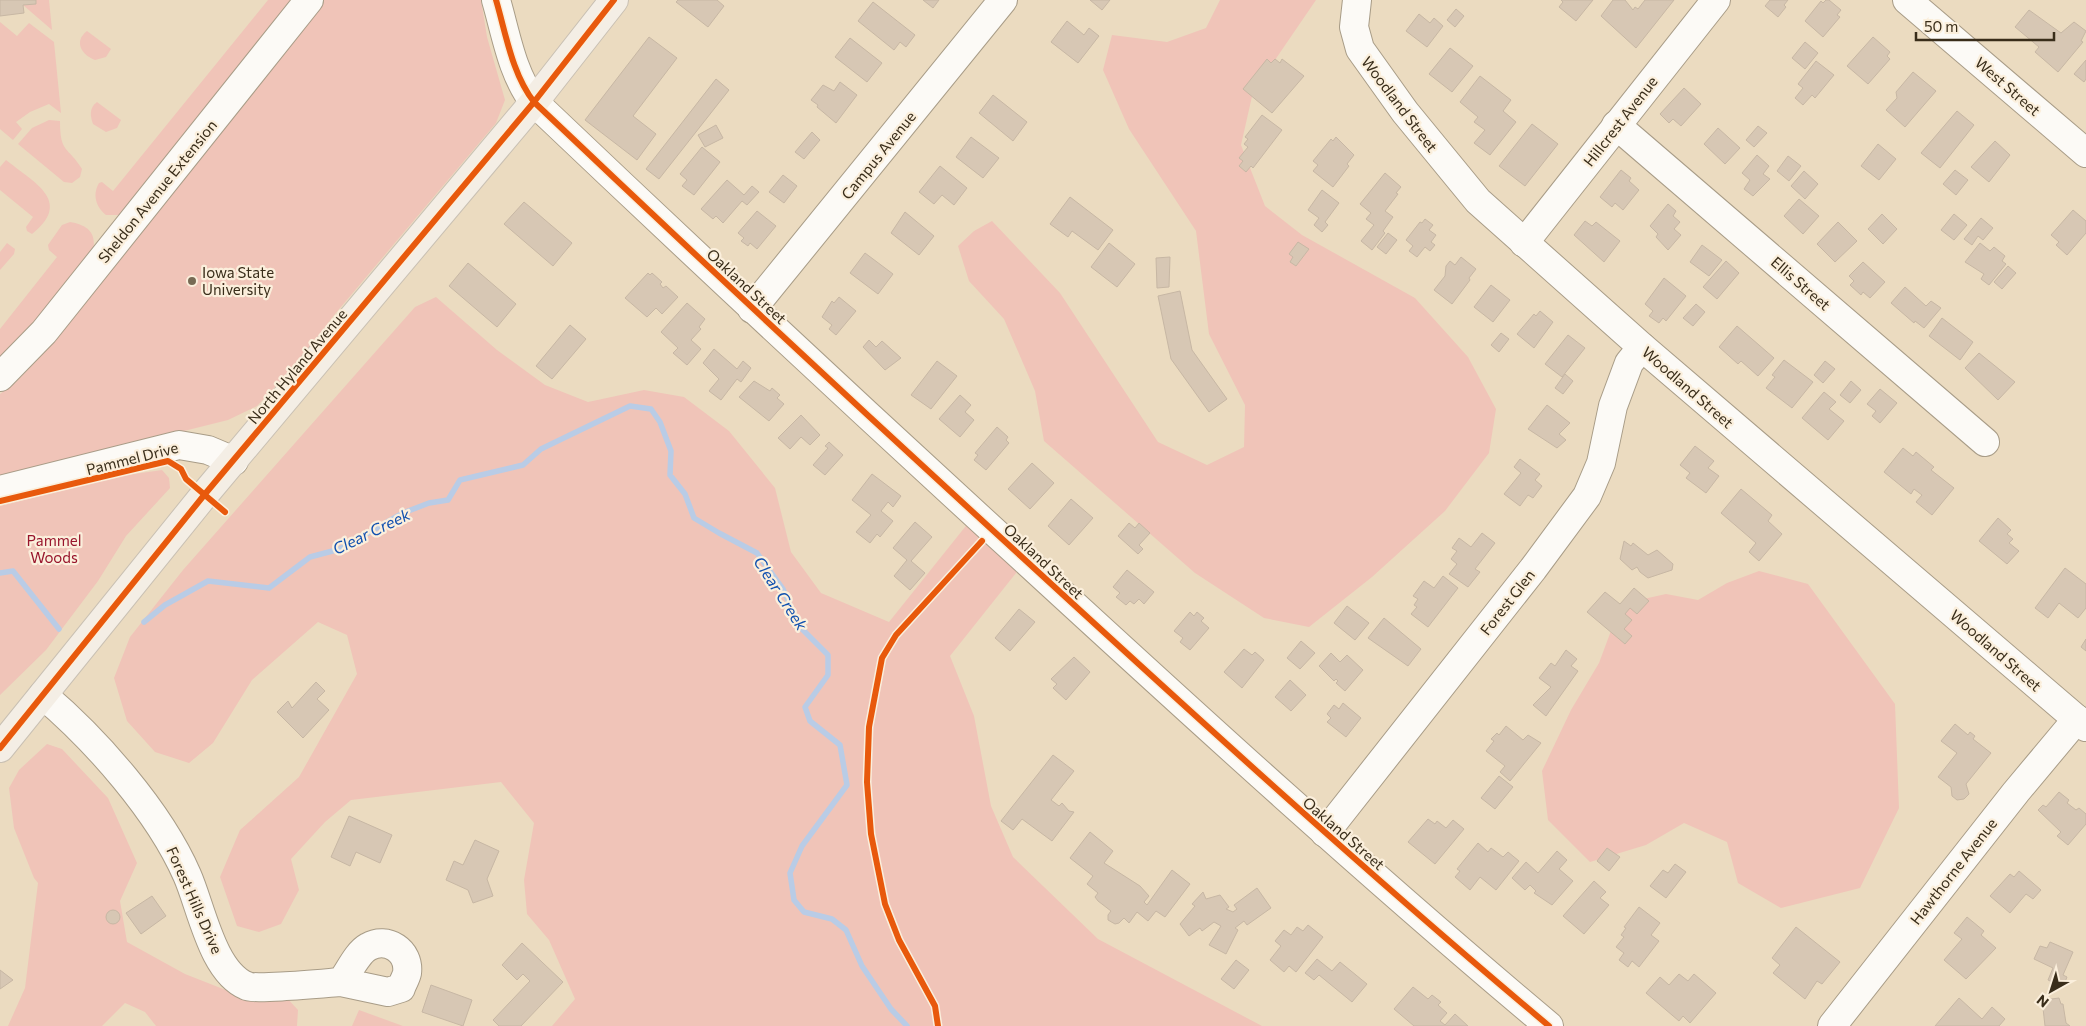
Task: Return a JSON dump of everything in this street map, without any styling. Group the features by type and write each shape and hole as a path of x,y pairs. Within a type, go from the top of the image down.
{"main road":[{"name":"North Hyland Avenue","path":"0,748 234,461 534,102 614,0"}],"street":[{"name":"Sheldon Avenue Extension","path":"0,376 44,332 309,0"},
{"name":"Oakland Street","path":"496,0 518,75 525,91 534,102 752,309 1325,833 1549,1026"},
{"name":"Campus Avenue","path":"752,309 1003,0"},
{"name":"Woodland Street","path":"1357,0 1354,27 1360,50 1405,112 1478,201 1642,347 2081,723"},
{"name":"Hillcrest Avenue","path":"1524,243 1716,0"},
{"name":"West Street","path":"1907,0 2086,153"},
{"name":"Ellis Street","path":"1616,125 1985,442"},
{"name":"Forest Glen","path":"1325,833 1533,569 1586,496 1601,463 1613,406 1629,363 1642,347"},
{"name":"Pammel Drive","path":"0,490 179,445 208,450 234,461"},
{"name":"Forest Hills Drive","path":"43,695 93,743 145,806 167,837 187,875 210,939 233,977 248,987 341,982"},
{"name":"Hawthorne Avenue","path":"1832,1026 2016,792 2081,723"}],"green space":[{"path":"36,0 49,0 52,30 23,5 36,4"},
{"path":"268,0 293,0 121,215 106,215 96,200 99,183 102,182 113,191"},
{"path":"318,0 481,0 487,37 505,100 496,123 335,314 296,365 257,406 228,420 0,477 0,394 16,382 37,360"},
{"path":"1220,0 1316,0 1253,92 1241,145 1265,206 1302,235 1415,298 1468,357 1496,409 1489,453 1445,511 1372,577 1309,627 1264,618 1195,573 1044,441 1035,391 1004,319 969,281 958,246 974,231 992,221 1060,293 1158,442 1207,465 1244,447 1245,405 1209,334 1196,231 1129,129 1103,70 1112,35 1167,42 1206,28"},
{"path":"0,22 17,36 29,23 54,42 61,113 49,104 30,112 16,122 22,129 13,140 0,129"},
{"path":"87,31 111,49 106,57 95,60 83,52 80,44 83,35"},
{"path":"97,102 121,120 117,128 106,132 93,124 91,112"},
{"path":"49,120 60,121 63,145 82,169 80,177 72,183 64,182 18,144 32,128"},
{"path":"6,160 37,184 45,193 49,202 49,212 44,222 32,234 27,231 26,227 33,217 0,190 0,167"},
{"path":"70,222 86,227 89,230 94,244 93,251 0,366 0,329 57,257 49,250 48,245 62,225"},
{"path":"7,243 15,249 14,254 0,270 0,252"},
{"path":"436,297 497,350 545,385 588,402 644,390 684,397 729,431 775,488 791,552 821,593 889,622 969,522 1020,568 950,656 974,716 991,806 1013,857 1098,939 1262,1026 552,1026 575,999 549,940 527,914 524,880 534,823 501,782 351,800 325,822 291,859 299,890 281,924 259,932 237,926 220,877 240,830 299,777 357,674 347,635 318,622 252,680 213,743 189,763 155,752 127,721 114,678 130,637 183,570 415,307"},
{"name":"Pammel Woods","path":"162,470 169,478 170,488 126,536 98,581 46,650 0,695 0,506 120,476"},
{"path":"1759,571 1808,584 1895,704 1899,808 1860,888 1781,908 1738,883 1727,842 1684,823 1646,845 1590,862 1548,820 1542,771 1571,710 1599,663 1621,604 1666,594 1698,600 1727,583"},
{"path":"47,744 62,749 108,798 137,863 120,901 127,942 185,974 246,998 286,997 298,1010 297,1026 156,1026 145,1012 125,1003 102,1026 8,1026 25,988 38,883 34,878 14,828 9,788 19,770"},
{"path":"359,1010 403,1026 352,1026"}],"building":[{"path":"0,0 36,0 36,4 23,5 24,13 0,16"},
{"path":"678,0 717,0 724,6 708,27 676,2"},
{"path":"923,0 939,0 933,8"},
{"path":"1090,0 1110,0 1102,10"},
{"path":"1561,0 1593,0 1576,21 1559,7 1563,2"},
{"path":"1613,0 1625,0 1633,10 1635,7 1638,9 1645,0 1674,0 1636,48 1601,16"},
{"path":"1770,0 1788,0 1784,5 1786,7 1778,17 1765,6"},
{"path":"1829,0 1841,10 1837,15 1840,17 1823,37 1805,21 1821,1 1823,3"},
{"path":"873,2 915,35 906,47 900,42 894,50 858,21"},
{"path":"1456,9 1464,16 1455,27 1447,20"},
{"path":"2029,10 2061,33 2074,22 2086,31 2081,41 2083,42 2058,72 2035,52 2039,47 2015,27"},
{"path":"1419,14 1430,23 1434,18 1443,26 1427,47 1406,31"},
{"path":"1067,21 1084,35 1089,28 1099,36 1078,63 1051,42"},
{"path":"649,37 677,58 633,116 656,134 637,160 585,120"},
{"path":"1873,37 1890,52 1887,56 1890,59 1868,84 1847,66"},
{"path":"850,38 882,63 867,82 835,57"},
{"path":"1805,42 1818,53 1805,69 1792,58"},
{"path":"1450,48 1473,66 1452,92 1429,74"},
{"path":"1267,59 1271,63 1275,59 1280,63 1282,59 1304,76 1272,113 1243,89"},
{"path":"2086,60 2086,79 2084,82 2074,74"},
{"path":"1816,61 1834,75 1815,98 1812,95 1803,105 1795,98 1803,88 1798,84"},
{"path":"1913,72 1936,91 1905,127 1886,110 1897,98 1896,92"},
{"path":"1480,76 1511,100 1503,111 1516,122 1490,155 1474,143 1485,130 1474,122 1478,117 1460,102"},
{"path":"716,79 729,90 659,179 646,169"},
{"path":"840,82 857,95 836,123 811,100 823,85 834,91"},
{"path":"1684,88 1701,104 1681,126 1673,119 1669,123 1660,114"},
{"path":"993,95 1027,122 1013,141 979,113"},
{"path":"1957,111 1974,125 1940,168 1921,153"},
{"path":"1262,115 1282,130 1253,168 1251,166 1246,172 1239,166 1243,161 1239,158 1248,147 1244,144 1248,139 1245,137"},
{"path":"1532,124 1558,144 1525,186 1499,166"},
{"path":"716,125 723,138 705,147 698,135"},
{"path":"1758,126 1767,133 1754,147 1746,140"},
{"path":"1718,128 1740,148 1725,164 1704,144"},
{"path":"812,132 820,140 804,159 795,152"},
{"path":"971,137 999,158 983,178 956,157"},
{"path":"1336,137 1354,155 1347,164 1349,166 1333,187 1313,171 1318,165 1313,161 1331,139 1333,141"},
{"path":"1995,141 2010,155 1989,182 1971,167"},
{"path":"1878,144 1896,159 1879,180 1861,166"},
{"path":"702,147 720,162 694,195 682,186 687,180 680,174"},
{"path":"1757,155 1769,166 1763,174 1770,179 1753,196 1744,189 1750,180 1742,173"},
{"path":"1788,156 1801,166 1789,181 1777,171"},
{"path":"940,166 967,188 954,205 942,195 934,204 919,192"},
{"path":"1621,170 1631,178 1629,181 1639,190 1623,210 1615,203 1612,207 1600,197"},
{"path":"1955,170 1968,180 1956,195 1943,184"},
{"path":"1804,171 1818,184 1805,199 1791,186"},
{"path":"1385,173 1401,187 1385,211 1393,217 1383,231 1385,233 1372,250 1361,241 1374,225 1366,219 1371,213 1360,204"},
{"path":"783,175 797,186 784,203 769,192"},
{"path":"727,180 744,195 752,186 759,192 747,205 742,201 723,223 716,216 713,219 701,209"},
{"path":"1322,190 1339,203 1325,222 1328,225 1322,232 1314,225 1319,218 1308,210"},
{"path":"1070,197 1113,230 1098,250 1072,231 1068,237 1050,224"},
{"path":"1799,199 1819,216 1803,234 1784,216"},
{"path":"524,202 572,243 553,266 504,224"},
{"path":"1668,204 1676,211 1673,216 1680,222 1674,229 1681,235 1668,250 1656,237 1658,234 1650,226"},
{"path":"2073,210 2086,221 2086,233 2067,255 2056,245 2059,242 2051,235"},
{"path":"757,211 776,226 757,249 750,243 748,246 741,241 744,238 738,233"},
{"path":"905,212 934,236 919,255 891,233"},
{"path":"1882,214 1897,229 1883,244 1868,229"},
{"path":"1954,214 1967,225 1954,240 1941,230"},
{"path":"1981,218 1993,228 1983,240 1978,236 1972,245 1964,239"},
{"path":"1425,219 1433,225 1429,230 1436,235 1431,242 1435,245 1430,251 1425,247 1417,257 1409,251 1413,246 1406,240 1420,222 1422,223"},
{"path":"1585,221 1592,226 1596,222 1620,241 1604,262 1574,235"},
{"path":"1838,222 1857,241 1835,262 1817,244"},
{"path":"1388,233 1397,240 1386,254 1377,247"},
{"path":"1298,242 1309,249 1296,266 1290,262 1293,257 1289,254"},
{"path":"1109,243 1135,264 1117,287 1091,267"},
{"path":"1980,243 1990,251 1994,247 2005,256 2002,261 2006,264 1989,285 1981,279 1984,274 1965,262"},
{"path":"1702,245 1722,260 1709,276 1690,262"},
{"path":"865,253 893,274 878,294 850,273"},
{"path":"1170,257 1169,287 1157,288 1156,258"},
{"path":"1461,257 1476,269 1452,304 1434,290 1445,276 1446,266 1450,261 1455,265"},
{"path":"1726,261 1739,273 1717,299 1703,287"},
{"path":"1863,262 1885,282 1870,298 1863,292 1861,295 1850,285 1854,281 1849,276"},
{"path":"468,263 516,304 497,327 449,286"},
{"path":"2008,266 2016,273 2002,289 1994,282"},
{"path":"648,273 650,275 652,273 662,282 660,284 663,288 666,286 678,297 662,314 656,308 647,317 625,298"},
{"path":"1664,278 1686,296 1666,321 1663,318 1659,323 1649,316 1653,311 1645,304"},
{"path":"1491,285 1510,300 1493,322 1474,307"},
{"path":"1905,287 1926,306 1931,301 1941,308 1924,328 1915,321 1914,323 1891,303"},
{"path":"1180,291 1192,350 1227,399 1209,412 1171,359 1158,296"},
{"path":"839,297 856,311 836,335 829,329 832,325 822,317 832,301 834,303"},
{"path":"687,303 705,319 699,327 701,329 691,340 701,349 687,365 673,353 678,348 661,332"},
{"path":"1696,304 1705,312 1693,326 1683,318"},
{"path":"1540,311 1553,322 1534,348 1517,334 1534,314 1536,316"},
{"path":"1942,318 1973,342 1960,360 1929,336"},
{"path":"570,325 586,339 552,379 536,366"},
{"path":"1737,326 1774,358 1758,376 1741,361 1738,364 1719,347"},
{"path":"1501,333 1509,339 1499,352 1491,345"},
{"path":"1568,335 1585,348 1562,377 1545,364"},
{"path":"869,340 876,347 882,341 901,358 885,370 863,347"},
{"path":"714,349 737,369 743,361 751,368 741,382 737,379 721,400 709,391 719,379 703,363"},
{"path":"1979,353 2015,382 1998,400 1965,368"},
{"path":"1784,360 1813,382 1792,408 1766,388 1775,377 1772,375"},
{"path":"937,361 957,376 931,409 911,395"},
{"path":"1825,361 1835,369 1823,383 1814,375"},
{"path":"1565,374 1573,381 1563,394 1555,388"},
{"path":"754,381 770,391 772,388 780,395 777,398 784,404 769,421 739,397"},
{"path":"1851,381 1861,390 1850,403 1840,395"},
{"path":"1880,389 1897,403 1880,423 1872,416 1876,411 1867,404"},
{"path":"1824,392 1836,402 1829,409 1844,421 1828,440 1802,418"},
{"path":"960,395 971,405 965,412 974,420 960,437 939,419"},
{"path":"1547,405 1570,423 1559,434 1566,440 1557,448 1528,429"},
{"path":"801,415 820,435 810,445 801,437 790,449 778,438"},
{"path":"997,427 1008,437 1006,440 1009,443 986,470 974,460 978,455 975,453"},
{"path":"829,442 843,455 825,475 813,465 828,448 825,446"},
{"path":"1695,446 1714,461 1708,468 1719,476 1706,493 1686,478 1690,473 1680,465"},
{"path":"1903,448 1913,456 1916,452 1934,467 1931,470 1954,488 1932,515 1916,502 1922,495 1914,489 1911,494 1884,472"},
{"path":"1520,459 1540,474 1535,480 1542,486 1533,498 1528,495 1520,506 1504,494 1521,473 1514,467"},
{"path":"1032,463 1054,483 1030,509 1008,489"},
{"path":"872,474 901,496 893,507 888,502 881,511 893,521 880,537 877,534 870,543 856,532 871,515 852,500"},
{"path":"1741,489 1772,515 1768,521 1782,534 1759,561 1749,552 1756,543 1721,513"},
{"path":"1071,499 1093,518 1069,545 1048,526"},
{"path":"1998,518 2011,530 2007,534 2013,539 2009,543 2019,551 2007,564 1979,541"},
{"path":"915,522 932,537 911,561 925,573 910,590 894,576 907,560 893,548"},
{"path":"1129,523 1135,528 1139,523 1150,533 1139,545 1143,549 1138,554 1118,536"},
{"path":"1482,533 1495,543 1475,569 1480,572 1468,587 1449,574 1457,564 1451,559 1457,551 1452,548 1459,538 1471,547"},
{"path":"1624,541 1631,546 1633,543 1648,555 1657,550 1673,564 1672,570 1648,578 1637,567 1632,570 1620,559"},
{"path":"2065,568 2086,584 2086,608 2078,618 2059,603 2048,618 2035,608"},
{"path":"1127,570 1154,592 1144,604 1139,599 1134,604 1130,601 1126,605 1116,597 1120,593 1113,587"},
{"path":"1443,576 1458,588 1428,627 1411,614 1417,607 1414,605 1418,599 1413,596 1424,581 1434,588"},
{"path":"1634,588 1649,601 1637,614 1630,608 1625,614 1632,620 1624,629 1632,636 1625,644 1587,612 1605,592 1620,604"},
{"path":"1347,606 1369,623 1355,640 1334,623"},
{"path":"1019,609 1035,622 1010,651 995,638"},
{"path":"1190,612 1194,616 1197,612 1204,618 1201,621 1209,628 1190,650 1180,642 1183,638 1174,631"},
{"path":"1384,618 1421,649 1408,666 1368,638"},
{"path":"2086,639 2086,651 2081,647"},
{"path":"1301,641 1315,653 1300,669 1287,658"},
{"path":"1244,649 1252,655 1255,652 1264,660 1242,688 1224,672"},
{"path":"1566,650 1577,659 1571,666 1578,671 1546,716 1533,705 1551,687 1539,678 1551,663 1555,666"},
{"path":"1331,653 1340,662 1347,655 1363,670 1345,691 1336,683 1338,681 1336,679 1334,681 1319,666"},
{"path":"1074,657 1090,672 1066,700 1053,688 1057,684 1051,679"},
{"path":"1290,680 1306,695 1291,711 1275,697"},
{"path":"316,682 325,691 317,699 329,710 303,738 277,712 288,701 292,708"},
{"path":"1343,703 1361,718 1346,737 1327,722 1331,718 1327,714 1334,705 1339,709"},
{"path":"1955,724 1968,735 1970,732 1975,736 1973,739 1991,753 1966,784 1969,794 1964,799 1957,800 1952,796 1951,787 1938,777 1957,753 1941,741"},
{"path":"1506,726 1523,740 1528,735 1541,743 1510,781 1500,772 1505,766 1486,751 1494,741 1491,739 1497,733 1499,735"},
{"path":"1053,755 1074,771 1051,800 1059,806 1062,803 1069,811 1074,812 1052,841 1022,819 1013,830 1001,821"},
{"path":"1499,776 1513,787 1495,809 1481,798"},
{"path":"2059,792 2069,800 2067,803 2076,810 2079,808 2086,814 2086,824 2068,845 2057,836 2061,832 2038,810 2043,805 2046,807"},
{"path":"349,816 392,835 380,863 356,852 350,866 331,857"},
{"path":"1428,819 1435,824 1437,821 1446,828 1453,820 1464,829 1435,864 1408,842"},
{"path":"1090,832 1113,851 1104,863 1140,886 1149,896 1144,902 1147,905 1172,870 1190,884 1165,917 1156,911 1148,921 1137,912 1129,923 1124,918 1115,924 1108,920 1108,915 1111,911 1098,901 1095,897 1098,893 1087,884 1093,876 1070,858"},
{"path":"475,840 499,851 487,879 493,896 473,903 468,890 446,880 454,861 463,865"},
{"path":"1478,843 1488,852 1491,848 1503,857 1508,852 1519,861 1496,890 1480,877 1470,890 1455,877 1460,871 1457,869"},
{"path":"1607,848 1620,857 1609,871 1597,861"},
{"path":"1557,851 1567,860 1559,869 1573,881 1552,905 1534,893 1536,891 1530,885 1525,890 1512,878 1526,862 1538,873"},
{"path":"1675,864 1686,872 1666,898 1650,886 1663,870 1668,873"},
{"path":"2019,871 2041,890 2033,899 2026,894 2010,913 1990,896 2010,874 2014,877"},
{"path":"1594,881 1606,892 1600,898 1609,905 1584,934 1563,916"},
{"path":"1257,888 1271,908 1247,925 1244,921 1235,928 1238,930 1226,954 1209,945 1221,926 1214,922 1202,931 1200,928 1189,936 1180,924 1195,906 1192,904 1203,892 1206,899 1220,895 1229,907 1226,909 1233,912 1237,909 1234,905"},
{"path":"152,896 166,916 141,934 126,913"},
{"path":"1639,907 1660,923 1651,935 1659,941 1639,967 1632,961 1628,967 1619,960 1624,953 1616,947 1624,937 1621,935 1626,928 1624,927"},
{"path":"110,910 116,910 120,917 116,924 110,924 106,920 106,914"},
{"path":"1967,917 1984,931 1981,935 1996,948 1966,979 1944,960 1962,939 1954,933"},
{"path":"1308,925 1323,937 1296,972 1289,966 1284,972 1270,960 1281,946 1275,941 1284,930 1291,935 1297,927 1303,931"},
{"path":"1796,927 1840,962 1822,984 1817,981 1805,999 1773,973 1780,965 1772,958"},
{"path":"2050,942 2073,952 2063,975 2067,977 2063,987 2048,980 2053,968 2034,959 2040,946 2047,948"},
{"path":"522,943 563,982 521,1026 499,1026 493,1020 530,981 523,974 517,980 502,965"},
{"path":"1317,959 1332,971 1340,962 1367,984 1352,1002 1319,975 1314,980 1305,973"},
{"path":"1236,960 1249,970 1234,989 1221,979"},
{"path":"0,970 13,980 0,989"},
{"path":"1679,974 1688,981 1694,974 1716,993 1690,1023 1683,1016 1679,1021 1646,993 1660,977 1669,985"},
{"path":"431,985 472,1000 463,1026 422,1012"},
{"path":"1413,987 1428,999 1432,995 1441,1002 1438,1005 1447,1013 1440,1021 1445,1025 1455,1014 1468,1026 1414,1026 1394,1009"},
{"path":"1959,998 1982,1019 1992,1007 2005,1019 1999,1026 1935,1026"},
{"path":"2059,998 2061,1004 2063,1004 2066,1023 2070,1026 2045,1026 2043,1008 2046,1007 2044,1000"}],"waterway":[{"name":"Clear Creek","path":"144,622 165,605 208,581 269,588 310,557 340,549 403,513 429,503 448,500 460,480 523,465 541,449 630,406 651,409 660,422 671,451 670,475 685,494 694,518 757,553 783,589 799,626 828,655 828,675 805,707 810,721 840,745 847,785 802,846 790,873 794,900 804,912 832,919 846,930 862,966 891,1009 907,1026"},
{"name":"Clear Creek","path":"0,573 13,571 59,629"}],"cycle path":[{"path":"496,0 515,66 526,91 534,102 839,388 1153,677 1283,795 1549,1026"},
{"path":"0,748 205,494 534,102 614,0"},
{"path":"0,501 168,461 181,469 186,479 225,512"},
{"path":"938,1026 935,1006 899,940 885,904 871,834 867,782 869,727 882,658 896,635 982,541"}],"place":[{"name":"Iowa State University","path":"192,281"}]}
